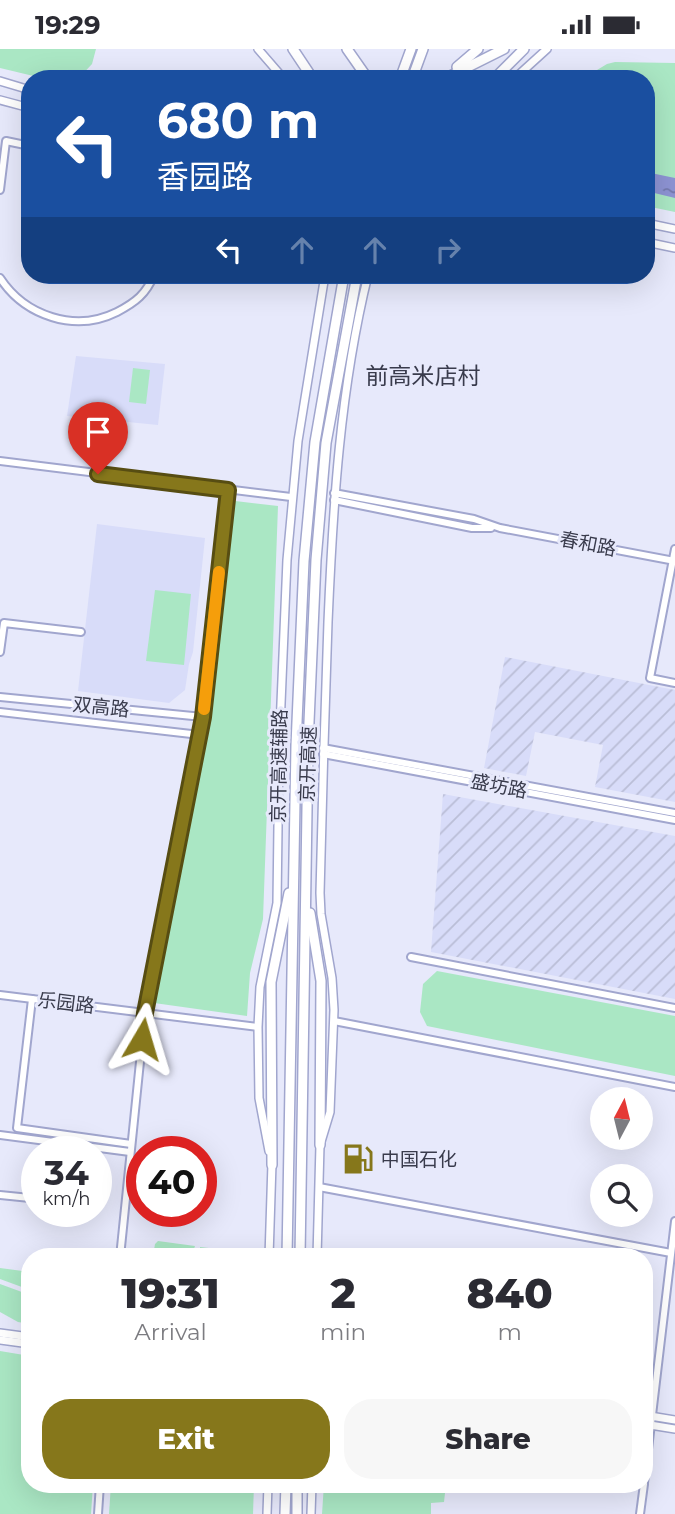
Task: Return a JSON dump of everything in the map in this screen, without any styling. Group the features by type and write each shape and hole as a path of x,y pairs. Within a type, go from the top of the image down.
{"highway":[{"path":"293,49 307,70"},
{"path":"347,49 362,70"},
{"path":"403,70 411,49"},
{"path":"415,70 423,49"},
{"path":"454,70 478,49"},
{"path":"461,70 504,49"},
{"path":"503,70 524,49"},
{"name":"京开高速","path":"288,1248 296,745 304,561 315,442 342,284"},
{"name":"京开高速","path":"300,1248 305,870 316,560 326,443 355,284"},
{"path":"272,1165 271,982 294,870"},
{"path":"305,870 321,981 320,1145"},
{"path":"285,1514 286,1493"},
{"path":"297,1493 297,1514"}],"main road":[{"path":"258,49 276,70"},
{"path":"524,70 547,49"},
{"path":"0,81 21,87"},
{"path":"0,100 21,106"},
{"path":"655,225 675,229"},
{"path":"655,244 675,248"},
{"name":"京开高速辅路","path":"269,1248 272,1165 259,1098 260,987 277,903 279,751 291,497 324,284"},
{"path":"317,1248 320,1145 330,1112 334,1021 332,978 321,914 323,751 334,497 345,396 366,284"},
{"path":"0,1333 21,1335"},
{"path":"0,1340 21,1343"},
{"path":"653,1420 675,1420"},
{"path":"653,1422 675,1429"},
{"path":"267,1514 268,1493"},
{"path":"311,1514 312,1493"}],"street":[{"path":"0,190 6,141 21,144"},
{"path":"0,278 10,294 32,309 77,323 105,318 131,305 148,290 150,284"},
{"path":"0,461 291,497"},
{"path":"132,1136 145,1013 203,717 228,490"},
{"name":"春和路","path":"334,497 472,528 500,528 674,561"},
{"path":"675,549 650,678 675,683"},
{"path":"0,652 2,623 81,632"},
{"name":"双高路","path":"0,697 203,717"},
{"name":"双高路","path":"0,712 200,735"},
{"name":"盛坊路","path":"323,751 675,813"},
{"name":"盛坊路","path":"323,751 675,820"},
{"path":"411,957 675,1008"},
{"name":"乐园路","path":"0,995 258,1027"},
{"path":"32,999 17,1128 126,1147"},
{"path":"334,1021 675,1087"},
{"path":"0,1135 126,1148"},
{"path":"319,1187 644,1248"},
{"path":"0,1195 21,1197"},
{"path":"121,1248 126,1198"},
{"path":"653,1384 675,1221"},
{"path":"653,1250 671,1253"},
{"path":"98,1514 99,1493"},
{"path":"640,1514 643,1493"}],"shaded area":[{"path":"76,356 165,364 158,425 67,416"},
{"path":"97,524 205,538 193,652 185,690 169,703 78,691"},
{"path":"505,657 675,690 675,802 595,787 603,745 535,732 526,776 484,768"},
{"path":"443,794 675,836 675,999 431,952"}],"green space":[{"path":"0,49 96,49 92,64 86,70 21,70 21,73 0,68"},
{"path":"675,63 675,212 655,208 655,70 597,70 607,64"},
{"path":"133,368 150,370 146,404 129,402"},
{"path":"227,500 278,506 263,919 250,973 247,1016 147,1002 195,757"},
{"path":"155,590 191,594 184,665 146,661"},
{"path":"437,971 675,1016 675,1076 427,1026 420,1012 423,984"},
{"path":"158,1241 195,1246 154,1248"},
{"path":"0,1268 21,1271 21,1287 0,1279"},
{"path":"0,1284 21,1292 21,1322 0,1312"},
{"path":"0,1351 21,1354 21,1493 92,1493 91,1514 0,1514"},
{"path":"110,1493 254,1493 253,1514 109,1514"},
{"path":"323,1493 445,1493 444,1502 431,1503 431,1514 322,1514"}],"water":[{"path":"655,174 675,178 675,198 655,193"}],"slow traffic":[{"path":"204,709 219,572"}],"place":[{"name":"中国石化","path":"358,1159"}],"district":[{"name":"前高米店村","path":"423,376"}],"route":[{"path":"98,474 228,490 203,717 142,1039"}]}
